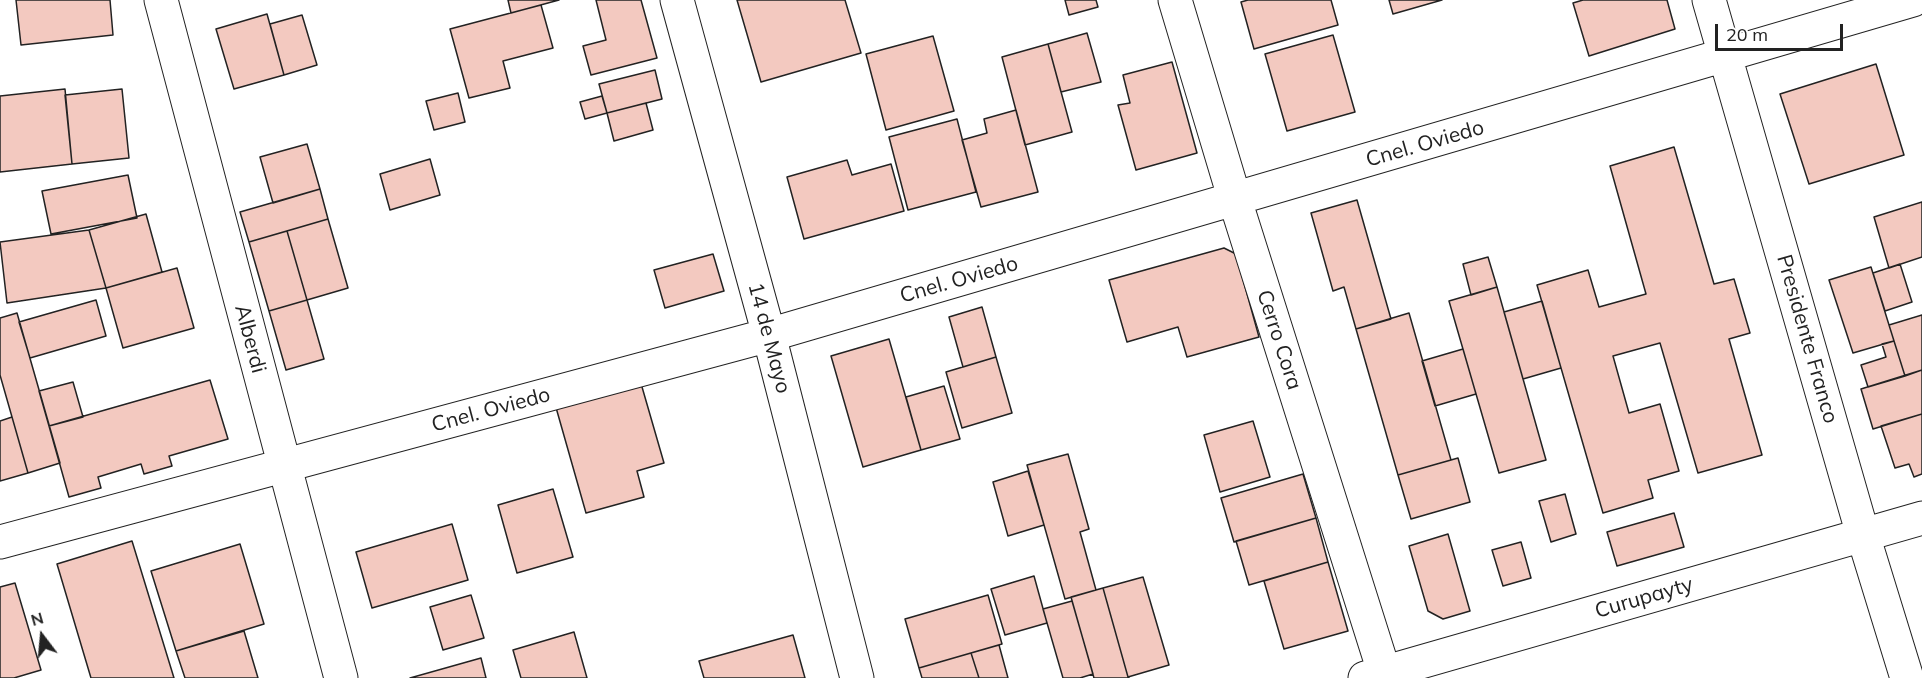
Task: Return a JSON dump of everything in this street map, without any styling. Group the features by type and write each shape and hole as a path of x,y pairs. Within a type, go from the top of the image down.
{"street":[{"name":"Alberdi","path":"161,0 340,678"},
{"name":"14 de Mayo","path":"676,0 769,335 857,678"},
{"name":"Cerro Cora","path":"1175,0 1379,676"},
{"name":"Presidente Franco","path":"1709,0 1863,535 1907,678"},
{"name":"Cnel. Oviedo","path":"0,542 769,335 1912,0"},
{"name":"Curupayty","path":"1379,676 1922,518"}],"building":[{"path":"16,0 110,0 113,35 21,45"},
{"path":"508,0 559,0 511,13"},
{"path":"596,0 641,0 657,58 591,75 583,46 606,40"},
{"path":"737,0 845,0 861,53 761,82"},
{"path":"1065,0 1096,0 1098,7 1069,15"},
{"path":"1248,0 1331,0 1338,25 1254,49 1241,2"},
{"path":"1389,0 1442,0 1393,14"},
{"path":"1583,0 1667,0 1675,29 1589,56 1573,3"},
{"path":"541,5 553,48 503,61 510,88 469,98 450,29"},
{"path":"267,14 284,75 234,89 216,29"},
{"path":"302,15 317,65 284,75 270,24"},
{"path":"1087,33 1101,82 1061,92 1048,44"},
{"path":"1333,35 1355,112 1287,131 1265,54"},
{"path":"933,36 954,111 886,130 866,54"},
{"path":"1048,44 1072,132 1025,145 1002,57"},
{"path":"1172,62 1197,153 1136,170 1118,105 1130,103 1123,75"},
{"path":"1876,64 1904,155 1809,184 1780,94"},
{"path":"655,70 662,99 607,113 599,84"},
{"path":"65,89 72,164 0,172 0,96"},
{"path":"122,89 129,158 72,164 65,95"},
{"path":"458,93 465,122 434,130 426,101"},
{"path":"602,96 607,113 585,119 580,102"},
{"path":"646,103 653,130 614,141 607,113"},
{"path":"1016,110 1038,192 981,207 962,140 987,133 984,119"},
{"path":"957,119 976,192 908,210 889,137"},
{"path":"307,144 320,189 273,203 260,157"},
{"path":"1674,147 1714,284 1734,279 1750,333 1729,339 1762,455 1698,473 1660,343 1613,356 1629,413 1660,404 1679,471 1648,480 1653,498 1603,513 1537,285 1588,270 1599,307 1646,294 1610,166"},
{"path":"430,159 440,195 390,210 380,174"},
{"path":"847,160 852,175 891,164 904,211 804,239 787,177"},
{"path":"128,175 137,218 51,234 42,191"},
{"path":"320,189 328,219 249,242 240,212"},
{"path":"1357,200 1391,319 1356,329 1344,287 1333,291 1311,213"},
{"path":"1922,202 1922,257 1889,268 1874,217"},
{"path":"146,214 162,272 106,288 89,230"},
{"path":"328,219 348,288 307,300 287,231"},
{"path":"89,230 106,288 7,303 0,242"},
{"path":"287,231 307,300 269,311 249,242"},
{"path":"1224,248 1236,254 1259,337 1187,357 1178,327 1127,342 1109,280"},
{"path":"713,254 724,291 665,308 654,270"},
{"path":"1488,257 1497,287 1471,295 1463,264"},
{"path":"1900,264 1912,302 1885,311 1873,273"},
{"path":"1871,267 1894,341 1853,353 1829,280"},
{"path":"177,268 194,328 123,348 106,288"},
{"path":"1497,287 1546,460 1499,473 1449,301"},
{"path":"96,300 106,336 30,358 19,322"},
{"path":"307,300 324,359 286,370 269,311"},
{"path":"1542,301 1561,368 1523,379 1504,312"},
{"path":"982,307 996,357 963,367 949,317"},
{"path":"17,313 60,463 28,473 0,375 0,318"},
{"path":"1409,313 1451,460 1398,475 1356,329"},
{"path":"1922,315 1922,370 1905,376 1889,325"},
{"path":"889,339 921,450 863,467 831,356"},
{"path":"1894,341 1905,376 1868,387 1861,365 1886,357 1882,344"},
{"path":"1463,349 1476,394 1435,406 1422,361"},
{"path":"996,357 1012,413 962,428 946,372"},
{"path":"1922,370 1922,414 1873,429 1861,389"},
{"path":"210,380 228,439 169,456 172,466 144,474 141,464 98,477 101,488 69,497 49,426"},
{"path":"640,380 664,463 637,471 644,497 586,513 555,404"},
{"path":"73,382 83,417 49,426 39,391"},
{"path":"944,386 960,439 921,450 906,397"},
{"path":"1922,414 1922,474 1914,477 1909,464 1895,468 1881,426"},
{"path":"12,417 28,473 0,481 0,421"},
{"path":"1253,421 1270,477 1220,492 1204,435"},
{"path":"1068,454 1089,529 1080,532 1096,590 1065,599 1027,465"},
{"path":"1458,458 1470,502 1411,519 1398,475"},
{"path":"1028,471 1044,525 1008,536 993,482"},
{"path":"1303,474 1316,518 1234,542 1221,498"},
{"path":"553,489 573,557 517,573 498,505"},
{"path":"1565,494 1576,534 1551,542 1539,501"},
{"path":"1674,513 1684,547 1617,566 1607,532"},
{"path":"1316,518 1328,562 1249,585 1236,541"},
{"path":"452,524 468,580 372,608 356,552"},
{"path":"1448,534 1470,611 1443,619 1428,611 1409,546"},
{"path":"132,541 174,678 91,678 57,564"},
{"path":"1521,542 1531,578 1503,586 1492,550"},
{"path":"240,544 264,624 176,651 151,571"},
{"path":"1328,562 1348,631 1284,649 1264,581"},
{"path":"1034,576 1047,623 1005,635 991,589"},
{"path":"1143,577 1169,665 1128,677 1103,588"},
{"path":"15,583 41,670 14,678 0,678 0,587"},
{"path":"1103,588 1129,678 1094,678 1071,597"},
{"path":"471,595 484,638 443,650 430,607"},
{"path":"988,595 1002,644 919,668 905,619"},
{"path":"1072,601 1093,674 1080,678 1063,678 1043,609"},
{"path":"244,631 258,678 185,678 176,651"},
{"path":"574,632 587,678 521,678 513,650"},
{"path":"793,635 805,678 704,678 699,661"},
{"path":"999,645 1008,678 979,678 971,653"},
{"path":"971,653 979,678 922,678 919,668"},
{"path":"481,658 486,678 410,678"}]}
